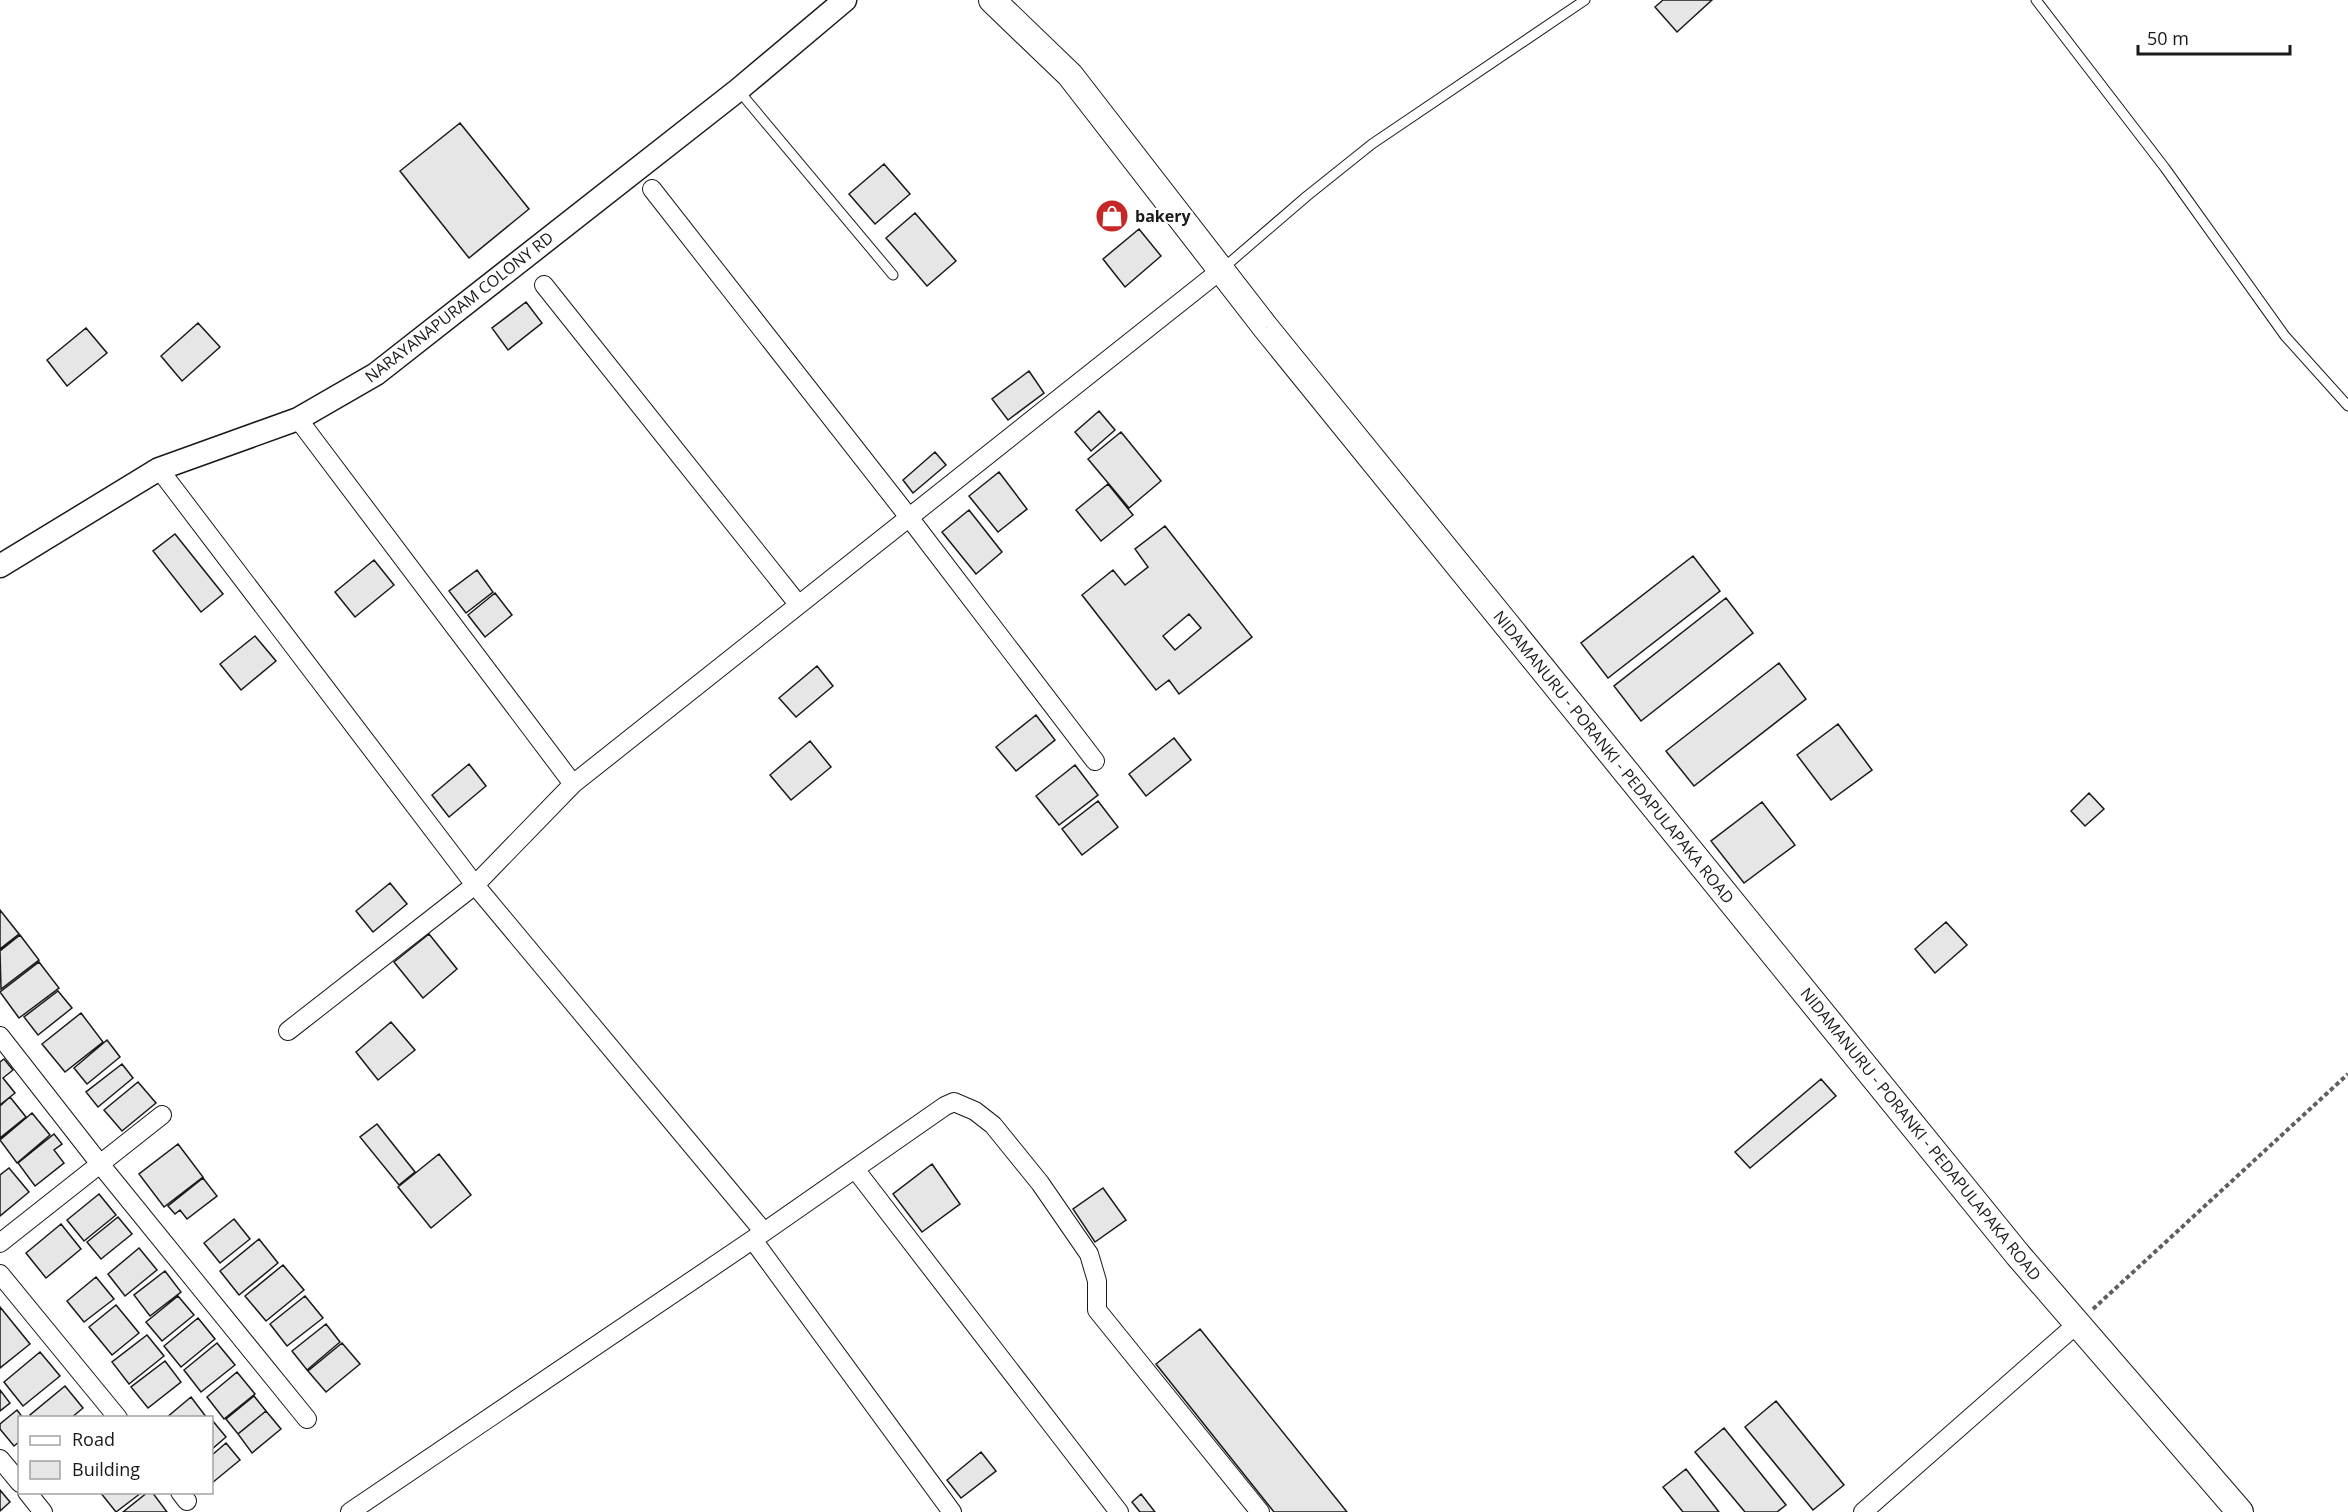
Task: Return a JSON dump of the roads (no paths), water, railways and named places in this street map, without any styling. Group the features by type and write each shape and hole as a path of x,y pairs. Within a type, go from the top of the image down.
{"main road":[{"name":"NIDAMANURU - PORANKI - PEDAPULAPAKA ROAD","path":"992,0 1070,75 1221,270 2018,1256 2240,1512"}],"street":[{"name":"NARAYANAPURAM COLONY RD","path":"0,566 159,470 298,419 376,374 738,90 845,0"},
{"path":"652,189 908,516 1095,761"},
{"path":"288,1031 475,885 573,784 1221,270"},
{"path":"544,285 798,604"},
{"path":"298,419 573,784"},
{"path":"159,470 475,885 759,1236 952,1512"},
{"path":"0,1036 100,1164 307,1419"},
{"path":"350,1512 954,1102 975,1111 993,1125 1040,1183 1089,1254 1097,1281 1097,1310 1260,1512"},
{"path":"0,1243 162,1115"},
{"path":"855,1169 1119,1512"},
{"path":"0,1274 116,1416"},
{"path":"1863,1512 2077,1324"},
{"path":"0,1459 18,1481"},
{"path":"29,1494 43,1512"}],"lane":[{"path":"1221,270 1372,144 1585,0"},
{"path":"2036,0 2165,168 2285,336 2348,406"},
{"path":"738,90 894,275"}],"place":[{"name":"bakery","path":"1112,216"}]}
